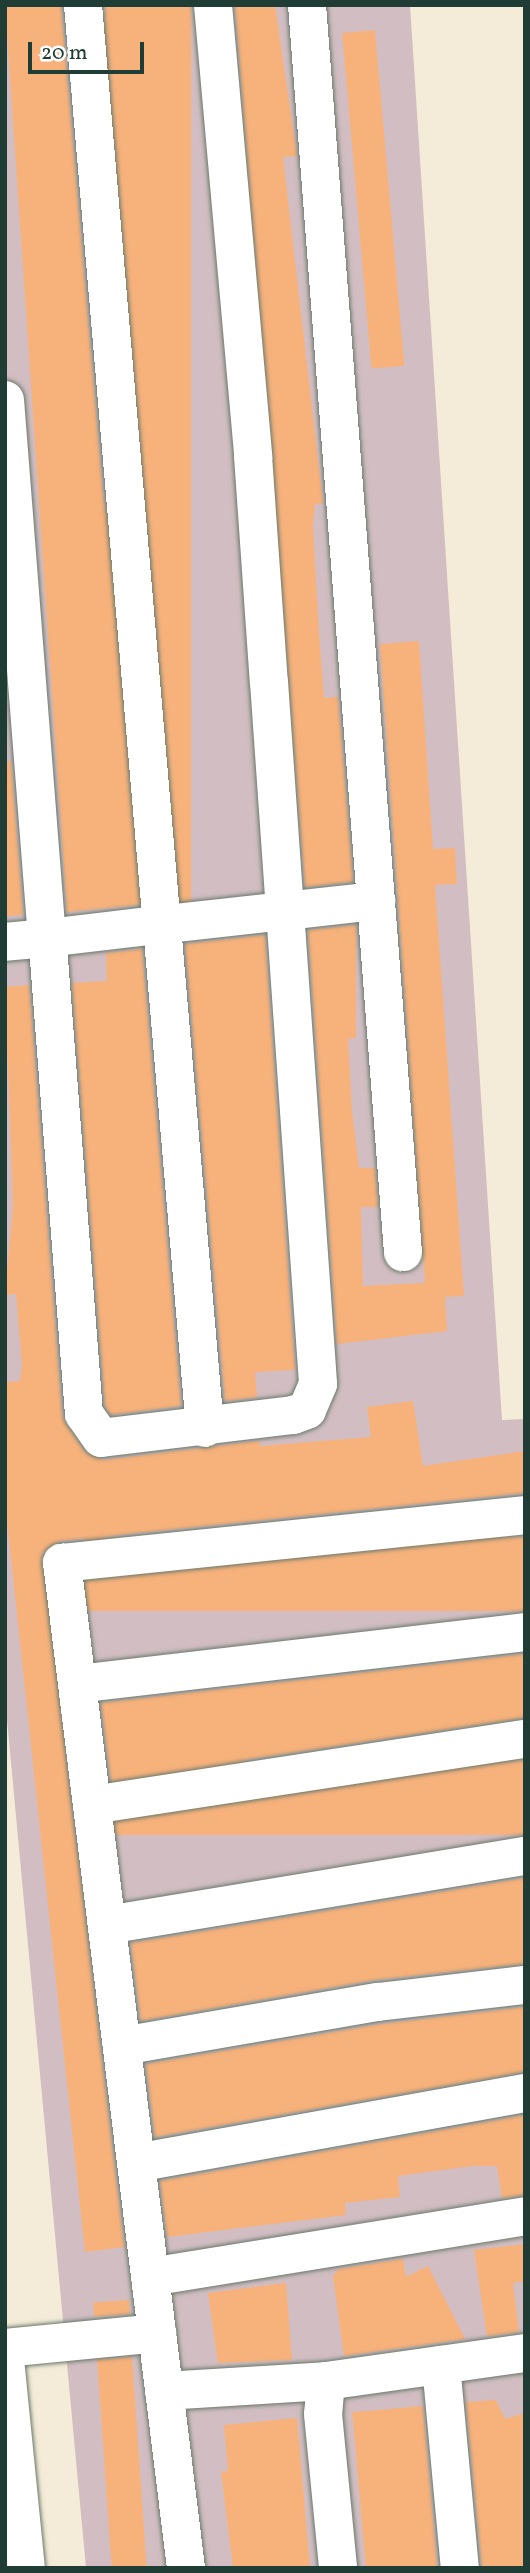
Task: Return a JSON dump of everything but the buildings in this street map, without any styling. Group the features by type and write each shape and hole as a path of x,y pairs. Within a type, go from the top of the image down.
{"street":[{"path":"83,5 158,925 205,1428"},
{"path":"5,400 84,1414 101,1438 117,1440 293,1415 306,1410 318,1384 285,911 213,5"},
{"path":"307,5 404,1252"},
{"path":"5,942 376,901"},
{"path":"186,2568 62,1563 525,1515"},
{"path":"77,1684 525,1632"},
{"path":"92,1805 525,1739"},
{"path":"107,1925 525,1856"},
{"path":"122,2046 379,2002 525,1985"},
{"path":"136,2163 525,2092"},
{"path":"150,2277 525,2216"},
{"path":"5,2348 157,2333"},
{"path":"164,2391 326,2381 525,2353"},
{"path":"5,2359 26,2568"},
{"path":"441,2365 460,2568"},
{"path":"326,2381 323,2414 338,2568"}],"shaded area":[{"path":"5,5 410,5 502,1420 525,1419 525,2568 86,2568 5,1698"}]}
